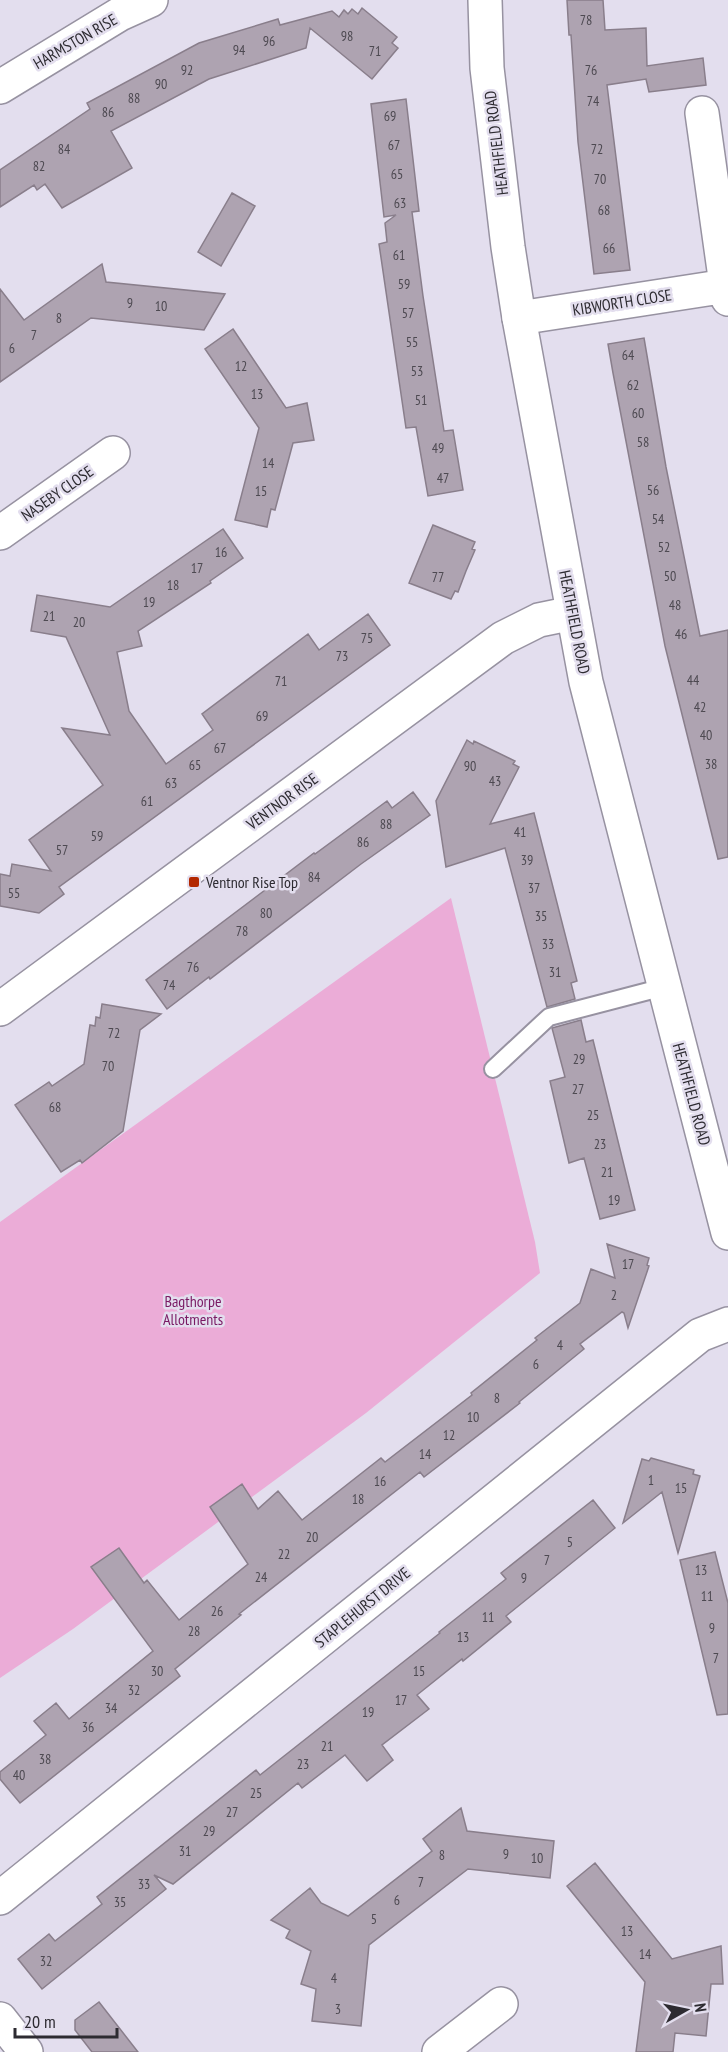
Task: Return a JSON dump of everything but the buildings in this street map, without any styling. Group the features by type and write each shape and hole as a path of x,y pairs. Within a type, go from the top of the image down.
{"street":[{"name":"HARMSTON RISE","path":"0,87 120,14 151,0"},
{"name":"HEATHFIELD ROAD","path":"485,0 487,68 508,247 586,682 728,1233"},
{"name":"KIBWORTH CLOSE","path":"519,318 727,292 702,113"},
{"name":"NASEBY CLOSE","path":"0,533 113,453"},
{"name":"VENTNOR RISE","path":"0,1009 503,638 539,620 573,613"},
{"name":"STAPLEHURST DRIVE","path":"0,1898 700,1335 728,1324"},
{"path":"439,2052 501,2004"},
{"path":"0,2019 26,2052"}],"lane":[{"path":"492,1069 549,1017 664,987"}],"green space":[{"name":"Bagthorpe Allotments","path":"451,898 535,1242 540,1273 366,1413 73,1629 0,1678 0,1222"}],"place":[{"name":"Ventnor Rise Top","path":"194,882"}]}
